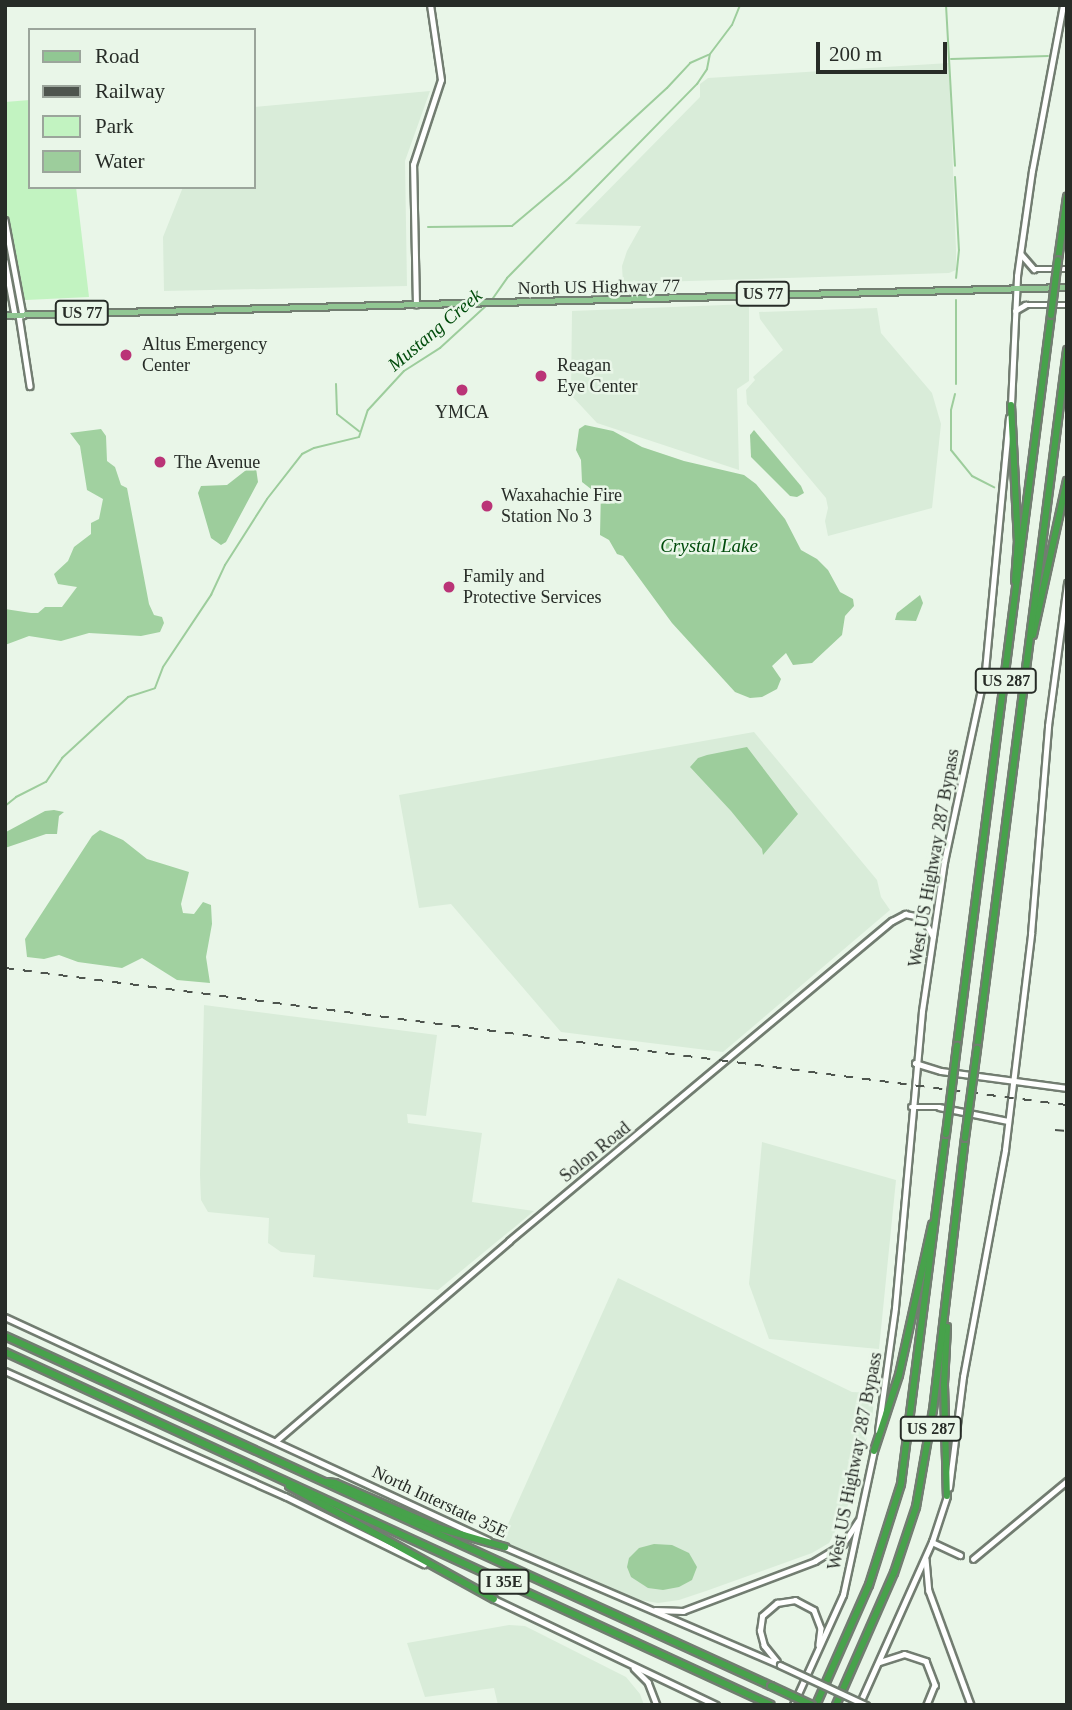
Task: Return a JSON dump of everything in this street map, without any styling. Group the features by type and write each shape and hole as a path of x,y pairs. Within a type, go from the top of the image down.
{"highway":[{"name":"US 287","path":"814,1705 869,1585 901,1484 1067,197"},
{"name":"US 287","path":"836,1705 890,1583 916,1507 933,1410 965,1138 1067,350"},
{"path":"1010,405 1018,541 1015,611"},
{"path":"1032,636 1036,629 1067,481"},
{"path":"874,1451 899,1375 930,1229 936,1218"},
{"path":"947,1496 944,1385 949,1268"},
{"name":"I 35E","path":"5,1336 320,1482 814,1705"},
{"name":"I 35E","path":"5,1353 768,1703"},
{"path":"244,1462 494,1599"},
{"path":"320,1482 335,1483 439,1528 505,1547"}],"main road":[{"path":"416,305 413,165 441,73 430,5"},
{"name":"West US Highway 287 Bypass","path":"793,1705 843,1595 874,1451 895,1308 915,1063 933,936 956,801 986,663 1010,405 1020,253 1063,5"},
{"path":"5,219 30,386"},
{"path":"1020,253 1034,269 1067,269"},
{"path":"5,261 19,315"},
{"name":"North US Highway 77","path":"5,315 1067,287"},
{"path":"1015,311 1025,305 1067,304"},
{"path":"859,1705 927,1554 947,1496 961,1389 1005,1150 1031,934 1048,726 1067,583"},
{"name":"Solon Road","path":"276,1441 509,1241 892,920 905,914 915,916 926,923 933,936"},
{"path":"915,1063 941,1071 1067,1088"},
{"path":"911,1107 939,1107 997,1116 1008,1121"},
{"name":"North Interstate 35E","path":"5,1317 505,1547 780,1665 866,1705"},
{"path":"5,1371 285,1496 716,1705"},
{"path":"973,1559 1067,1481"},
{"path":"646,1609 683,1611 815,1561 843,1544 861,1518"},
{"path":"932,1542 960,1555"},
{"path":"927,1554 929,1591 971,1705"},
{"path":"780,1665 768,1654 760,1631 762,1616 777,1603 795,1600 817,1612 821,1628 817,1653"},
{"path":"879,1662 904,1654 926,1661 934,1685 927,1705"},
{"path":"628,1663 643,1675 657,1705"}],"shaded area":[{"path":"949,63 956,270 949,273 623,283 622,266 641,226 575,224 700,97 700,84 708,78"},
{"path":"430,91 405,161 407,286 164,291 163,237 182,189 256,189 256,107"},
{"path":"749,304 749,381 737,389 739,470 597,423 571,395 572,311"},
{"path":"877,308 881,333 932,393 941,424 932,508 828,536 825,521 828,508 826,498 747,404 746,390 755,380 753,377 783,350 760,319 759,312"},
{"path":"101,429 106,436 107,461 115,467 121,485 127,488 149,604 154,615 162,617 164,623 160,632 141,636 89,633 61,641 29,636 5,645 5,609 38,613 45,607 62,607 77,587 58,584 54,574 68,561 74,547 91,534 91,523 99,519 103,499 87,490 80,446 70,433"},
{"path":"754,732 877,880 881,897 890,910 723,1052 561,1032 451,904 419,908 399,795"},
{"path":"100,830 123,840 147,859 189,872 181,904 183,913 194,914 203,902 211,905 212,924 206,957 210,983 177,980 142,958 122,968 78,962 59,955 44,959 27,957 25,939 92,836"},
{"path":"204,1005 437,1035 426,1116 407,1114 408,1123 482,1133 472,1202 534,1211 438,1290 313,1277 315,1255 281,1252 268,1243 269,1218 208,1212 201,1200 200,1175"},
{"path":"762,1142 896,1180 879,1349 769,1339 749,1284"},
{"path":"618,1278 852,1392 875,1393 872,1419 846,1512 829,1543 812,1553 706,1591 679,1600 658,1603 634,1599 575,1577 500,1542"},
{"path":"509,1625 525,1626 626,1677 640,1694 644,1705 498,1705 494,1688 425,1697 407,1643"}],"green space":[{"path":"28,100 28,189 76,189 89,297 5,301 5,102"}],"water":[{"name":"Crystal Lake","path":"585,425 613,431 642,447 684,461 744,475 756,484 785,519 801,550 817,559 828,570 840,592 853,599 854,606 845,616 842,635 812,663 793,665 786,653 772,666 781,679 777,689 762,697 750,698 735,692 672,623 623,556 617,554 609,540 600,535 601,489 591,489 582,482 581,460 576,450 579,429"},
{"path":"754,430 804,493 797,497 790,496 751,457 750,435"},
{"path":"250,467 256,468 258,482 226,542 221,545 211,538 198,493 201,486 227,485"},
{"path":"920,595 923,603 916,621 895,620 897,613"},
{"path":"747,747 798,814 763,855 762,849 731,811 690,767 698,758"},
{"path":"45,811 64,812 59,816 57,834 46,834 5,848 6,832"},
{"path":"654,1544 672,1545 689,1553 697,1567 692,1580 679,1587 663,1590 648,1588 631,1577 627,1567 629,1558 639,1548"}],"waterway":[{"name":"Mustang Creek","path":"491,301 507,278 697,84 707,69 710,54 732,25 740,5"},
{"path":"946,5 955,166"},
{"path":"428,227 512,226 569,178 667,88 690,63 708,55"},
{"path":"951,59 1048,56"},
{"path":"955,177 959,250 956,278"},
{"path":"956,300 956,384"},
{"name":"Mustang Creek","path":"5,806 16,797 46,782 62,758 128,697 155,688 163,667 211,595 225,565 267,499 302,454 314,448 359,437 368,410 404,371 440,348 487,305"},
{"path":"336,384 337,414 359,431"},
{"path":"955,394 951,410 951,450 972,476 994,487"}],"railway":[{"path":"5,968 1067,1105"},
{"path":"1055,1130 1067,1131"}],"place":[{"name":"Altus Emergency Center","path":"126,355"},
{"name":"Reagan Eye Center","path":"541,376"},
{"name":"YMCA","path":"462,390"},
{"name":"The Avenue","path":"160,462"},
{"name":"Waxahachie Fire Station No 3","path":"487,506"},
{"name":"Family and Protective Services","path":"449,587"}]}
